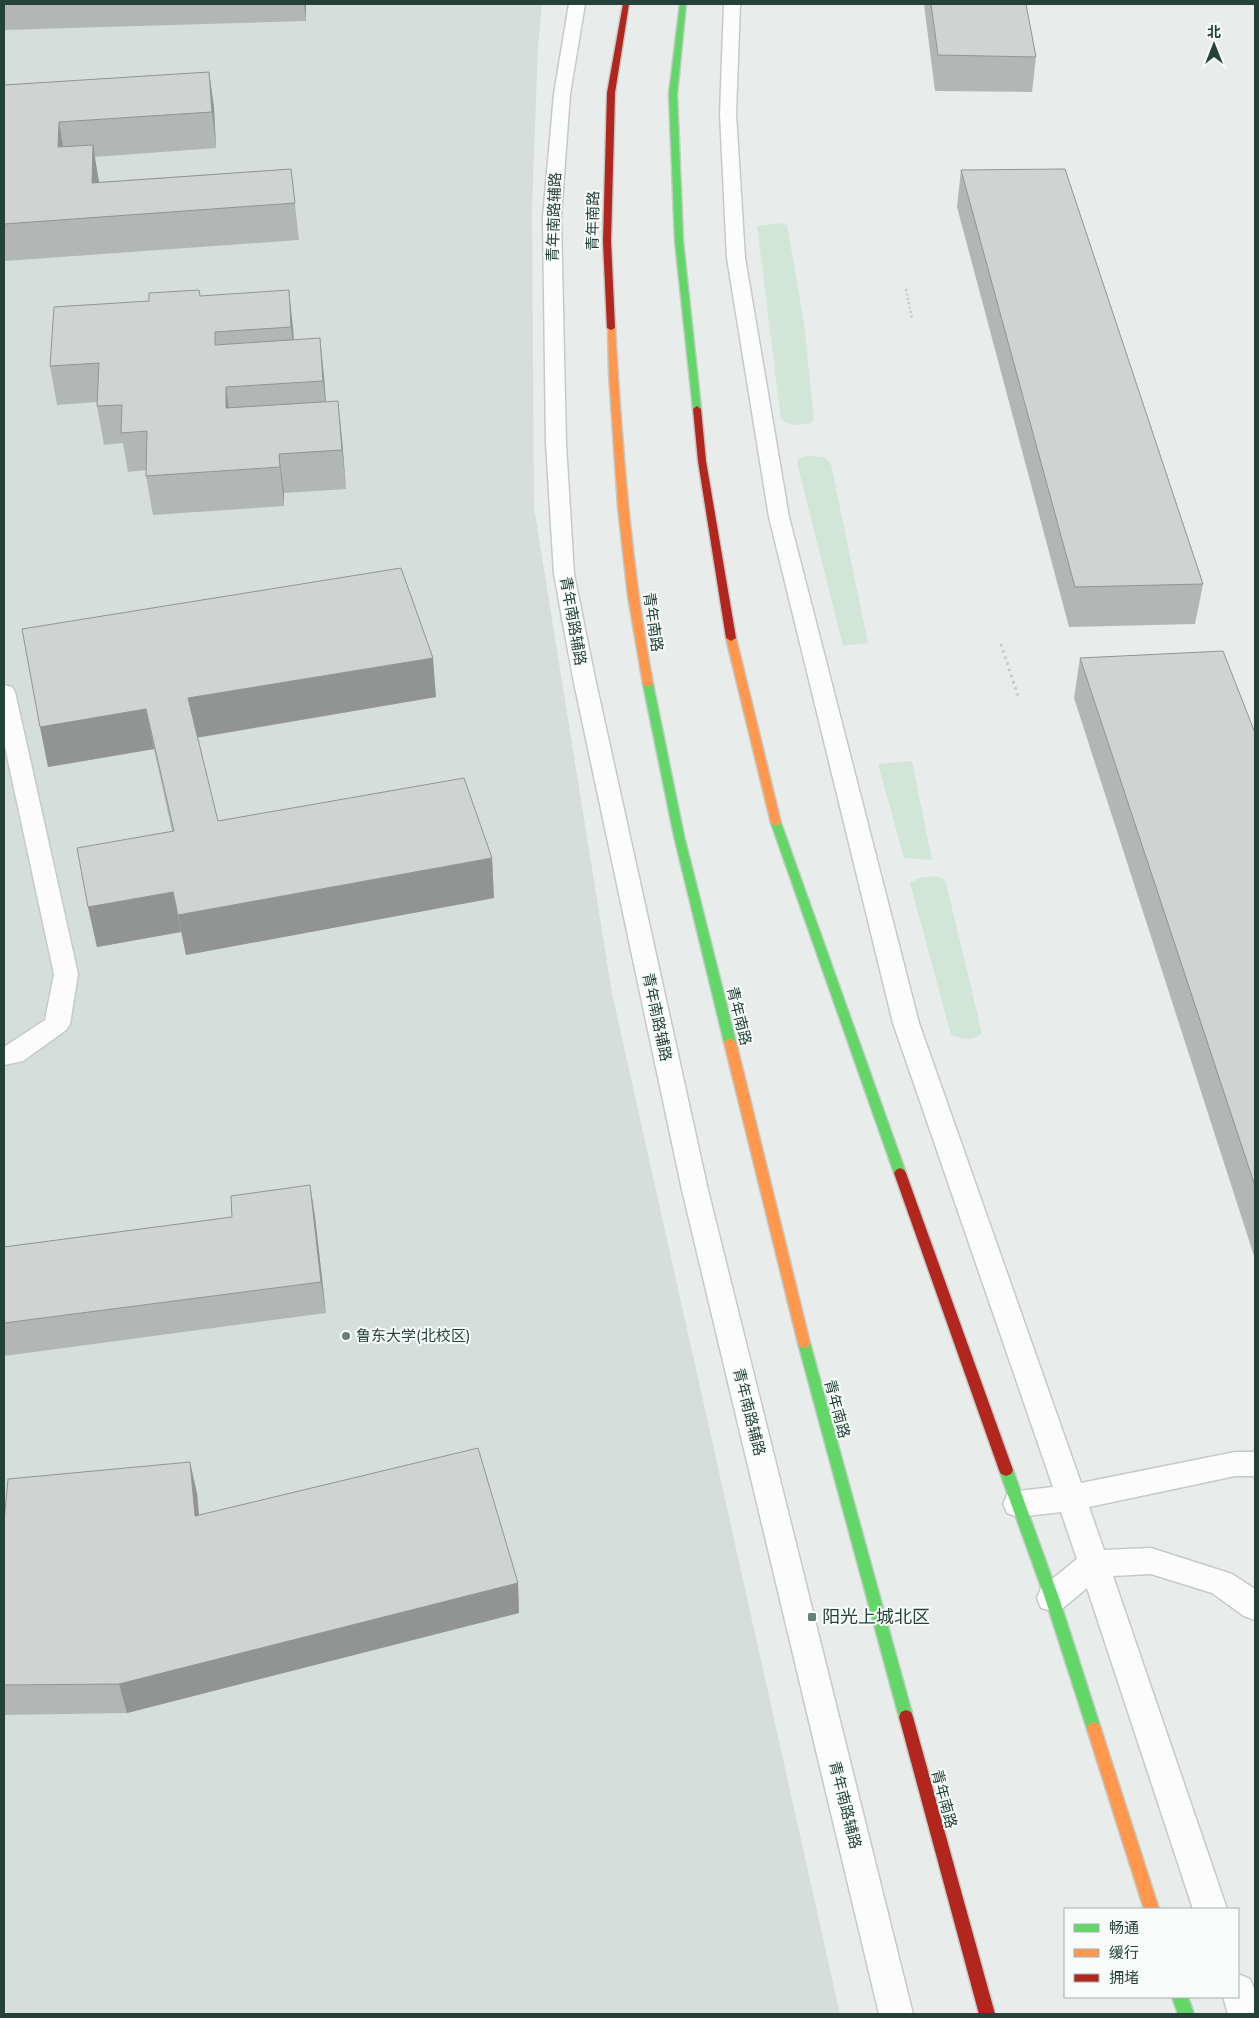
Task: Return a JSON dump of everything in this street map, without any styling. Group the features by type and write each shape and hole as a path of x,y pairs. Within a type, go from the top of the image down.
{"main road":[{"name":"青年南路","path":"626,4 611,92 607,241 618,466 640,646 678,836 808,1360 988,2014"},
{"path":"683,4 673,94 678,241 702,461 732,643 779,836 1052,1598 1152,1908"},
{"path":"1180,1998 1186,2014"}],"lane":[{"name":"青年南路辅路","path":"578,4 569,42 562,94 552,217 556,444 564,574 584,678 695,1190 896,2014"},
{"path":"732,4 728,114 736,258 779,517 906,1022 1094,1564 1210,1908"},
{"path":"4,692 66,974 57,1024 14,1054 4,1056"},
{"path":"1018,1504 1071,1498 1235,1464 1255,1464"},
{"path":"1052,1598 1094,1564 1151,1561 1221,1583 1255,1606"},
{"path":"1239,1994 1246,2014"}],"path":[{"path":"906,290 912,320"},
{"path":"1001,644 1018,696"}],"shaded area":[{"name":"鲁东大学(北校区)","path":"4,4 542,4 538,48 532,208 534,507 612,993 840,2014 4,2014"}],"green space":[{"path":"779,223 787,225 804,323 814,419 811,423 795,425 784,422 781,419 757,226"},
{"path":"808,456 824,457 831,464 868,643 843,646 797,463 799,458"},
{"path":"912,761 932,860 904,858 878,764"},
{"path":"934,876 945,879 982,1033 971,1039 951,1035 910,883 919,878"}],"building":[{"path":"931,4 1026,4 1036,57 938,55"},
{"path":"209,72 212,112 59,122 58,147 93,145 92,183 291,169 295,203 4,224 4,85"},
{"path":"1065,169 1203,584 1075,587 961,170"},
{"path":"199,290 200,296 289,290 291,327 215,332 215,345 320,338 323,381 226,387 226,408 338,401 342,450 279,454 280,467 146,476 147,431 121,433 122,405 97,406 99,363 50,366 54,307 149,301 149,293"},
{"path":"401,568 433,658 188,698 218,821 464,778 492,858 178,915 173,892 88,907 77,848 174,831 146,709 40,727 22,629"},
{"path":"1223,651 1255,733 1255,1186 1080,658"},
{"path":"310,1185 321,1282 4,1323 4,1247 232,1217 231,1196"},
{"path":"478,1448 518,1583 119,1684 4,1685 4,1522 8,1479 190,1462 195,1516"}],"traffic: fast":[{"path":"683,4 673,94 679,241 697,409"},
{"path":"648,684 679,836 730,1042"},
{"path":"776,823 900,1173"},
{"path":"804,1343 906,1717"},
{"path":"1006,1470 1052,1598 1094,1729"},
{"path":"1180,1998 1186,2014"}],"traffic: slow":[{"path":"611,328 619,462 627,551 648,684"},
{"path":"731,638 776,823"},
{"path":"730,1042 804,1343"},
{"path":"1094,1729 1152,1908"}],"traffic: jam":[{"path":"611,328 607,241 611,93 626,4"},
{"path":"697,409 702,461 731,638"},
{"path":"900,1173 1006,1470"},
{"path":"906,1717 987,2014"}],"place":[{"name":"鲁东大学(北校区)","path":"346,1336"},
{"name":"阳光上城北区","path":"812,1617"}]}
